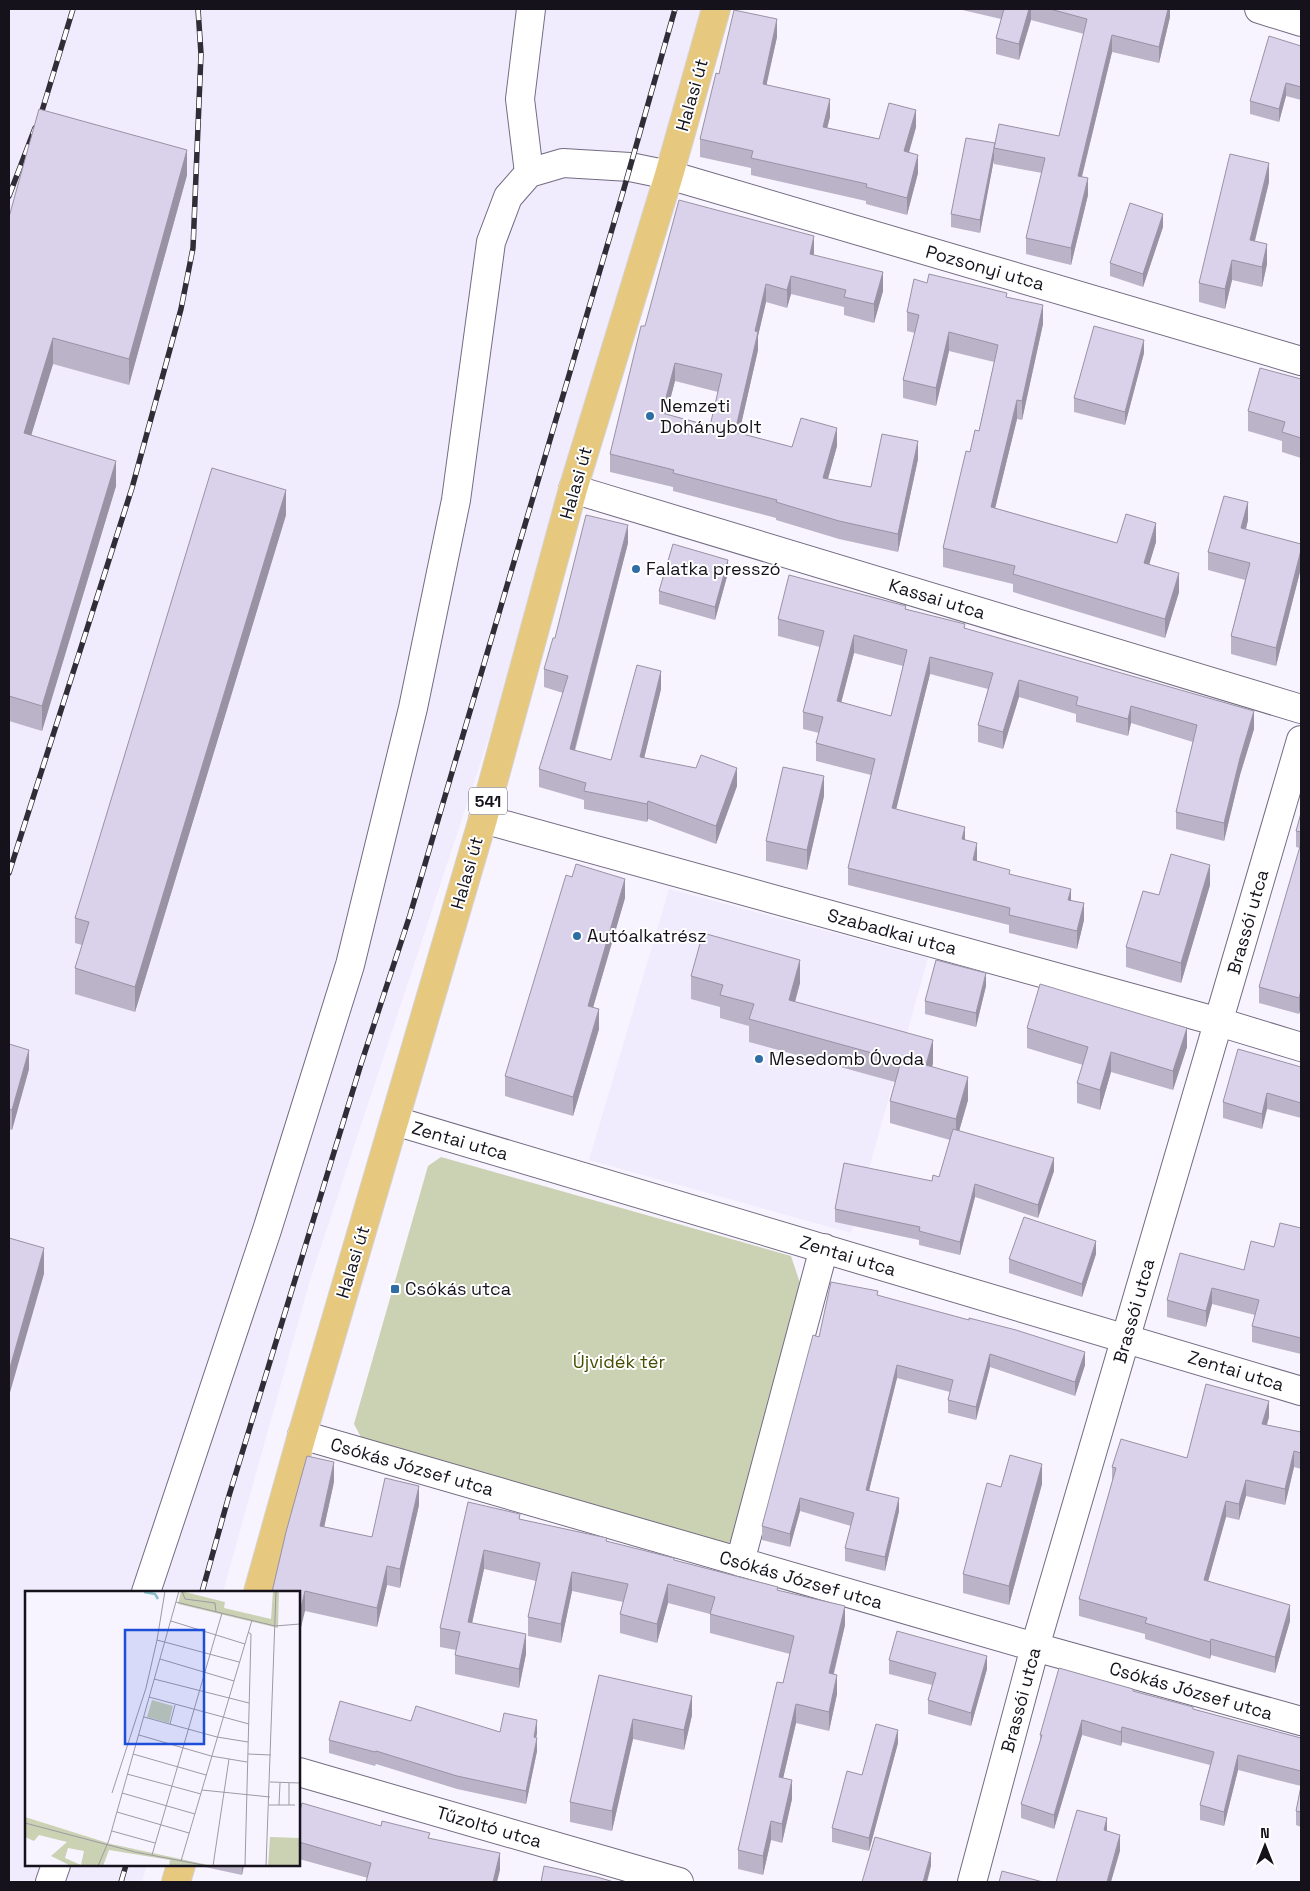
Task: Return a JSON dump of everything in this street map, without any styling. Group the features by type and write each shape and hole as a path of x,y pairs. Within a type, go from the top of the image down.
{"main road":[{"name":"Halasi út","path":"258,1591 483,819 574,490 669,175 716,9"},
{"path":"176,1882 181,1866"}],"street":[{"path":"146,1591 267,1230 350,965 413,708 456,500 491,242 508,197 529,173 520,99 531,9"},
{"path":"1259,9 1301,22"},
{"name":"Pozsonyi utca","path":"529,173 563,163 630,167 669,175 1301,361"},
{"name":"Kassai utca","path":"574,490 1301,709"},
{"name":"Brassói utca","path":"972,1882 1035,1648 1301,740"},
{"name":"Szabadkai utca","path":"483,819 1218,1022 1301,1047"},
{"name":"Zentai utca","path":"395,1121 1301,1391"},
{"path":"740,1562 824,1248"},
{"name":"Csókás József utca","path":"302,1436 1035,1648 1301,1722"},
{"name":"Tűzoltó utca","path":"300,1772 679,1882"},
{"path":"50,1882 56,1866"}],"shaded area":[{"path":"9,9 729,9 310,1280 223,1591 25,1591 25,1866 147,1866 142,1882 9,1882"},
{"name":"Mesedomb Óvoda","path":"669,889 928,958 851,1233 589,1160"}],"green space":[{"name":"Újvidék tér","path":"441,1157 791,1256 801,1286 737,1535 723,1548 363,1441 354,1424 428,1166"}],"building":[{"path":"1004,9 1029,9 1019,44 996,38"},
{"path":"1050,9 1168,9 1159,47 1112,35 1078,176 1088,178 1071,248 1026,238 1045,158 994,148 999,124 1059,136 1087,19"},
{"path":"734,10 777,19 763,84 830,99 823,127 879,139 889,103 916,110 904,151 918,155 907,198 866,187 867,184 751,158 753,151 700,139 716,73 719,74"},
{"path":"1269,36 1301,46 1301,87 1286,83 1279,109 1250,101"},
{"path":"39,109 187,150 129,359 53,338 24,433 116,461 42,706 9,696 9,217"},
{"path":"966,138 995,143 980,220 951,214"},
{"path":"1230,154 1269,163 1250,240 1267,244 1262,267 1232,260 1225,289 1199,283"},
{"path":"679,200 814,236 810,254 883,272 874,304 844,297 846,290 791,276 787,290 766,284 755,331 758,332 735,432 792,447 801,418 837,428 823,478 871,487 882,434 918,441 898,534 839,521 776,502 777,500 673,473 674,470 610,454 641,326 645,326","holes":["675,363 722,374 710,426 662,413"]},
{"path":"1130,203 1163,214 1143,274 1110,263"},
{"path":"929,274 1007,293 1006,297 1043,305 1022,401 1017,400 991,507 1117,543 1126,514 1156,523 1144,563 1179,573 1165,619 1013,574 1015,566 943,548 966,451 970,452 975,430 979,431 998,345 949,332 936,388 903,380 919,315 907,312 914,279 927,283"},
{"path":"1094,326 1144,340 1125,412 1074,398"},
{"path":"1260,368 1301,379 1301,438 1282,432 1285,422 1248,411"},
{"path":"212,468 286,490 135,987 75,968 89,922 75,918"},
{"path":"1224,496 1248,502 1241,528 1301,544 1276,648 1231,636 1250,563 1208,552"},
{"path":"586,515 628,525 570,749 611,760 637,665 661,671 640,757 696,768 701,755 737,768 716,826 648,801 647,804 584,791 586,783 539,769 568,676 544,669 553,638 555,638"},
{"path":"673,544 728,560 715,607 659,591"},
{"path":"789,575 906,606 905,609 965,624 964,628 1254,711 1224,823 1176,812 1197,725 1131,706 1128,719 1076,705 1078,697 1019,680 1003,732 978,725 993,673 930,657 892,808 965,827 962,839 977,843 973,860 1010,870 1009,874 1071,889 1068,900 1084,903 1077,931 1009,915 1010,908 848,868 875,759 816,743 823,717 803,712 824,631 778,619","holes":["854,635 907,650 891,716 837,701"]},
{"path":"783,767 824,776 807,850 766,841"},
{"path":"1301,813 1301,832 1296,831"},
{"path":"1301,843 1301,990 1299,998 1259,987"},
{"path":"1171,854 1210,865 1181,963 1126,947 1143,891 1159,895"},
{"path":"576,864 625,879 588,1006 599,1009 573,1097 505,1076 566,875 572,877"},
{"path":"703,933 800,960 789,1000 933,1040 926,1065 968,1077 956,1119 890,1101 901,1061 749,1019 754,1004 720,995 723,985 691,976"},
{"path":"936,960 986,973 976,1013 925,1001"},
{"path":"1040,984 1187,1028 1173,1071 1111,1052 1100,1090 1077,1083 1088,1047 1027,1028"},
{"path":"9,1044 29,1050 12,1110 9,1109"},
{"path":"1238,1049 1301,1067 1301,1103 1267,1093 1262,1114 1223,1102"},
{"path":"953,1129 1054,1158 1038,1205 975,1184 960,1242 919,1231 920,1227 835,1209 844,1163 932,1181 933,1175 939,1177"},
{"path":"1024,1217 1096,1241 1082,1284 1009,1259"},
{"path":"1280,1223 1301,1228 1301,1338 1252,1326 1259,1300 1212,1288 1206,1311 1167,1300 1180,1253 1244,1270 1251,1241 1274,1247"},
{"path":"9,1238 44,1248 9,1371"},
{"path":"831,1282 878,1291 877,1295 969,1320 969,1318 1016,1330 1085,1352 1075,1382 990,1354 976,1407 948,1400 953,1380 897,1365 866,1490 899,1498 885,1557 845,1548 854,1513 800,1498 790,1534 762,1526 813,1335 819,1337"},
{"path":"1206,1384 1269,1401 1262,1424 1301,1432 1301,1453 1294,1451 1285,1489 1246,1480 1239,1504 1226,1501 1204,1580 1290,1605 1275,1657 1211,1639 1210,1642 1145,1623 1147,1618 1079,1599 1116,1468 1112,1467 1121,1439 1187,1458"},
{"path":"1010,1455 1042,1464 1009,1586 963,1574 987,1483 1001,1487"},
{"path":"307,1456 334,1462 320,1526 372,1537 385,1478 419,1486 400,1569 387,1566 377,1608 305,1591 300,1612 300,1591 272,1591"},
{"path":"468,1502 520,1514 519,1519 607,1538 606,1541 778,1587 777,1590 845,1606 829,1673 837,1675 829,1712 796,1704 779,1777 792,1780 782,1824 771,1821 763,1856 738,1850 777,1682 783,1683 794,1636 710,1614 715,1597 668,1584 657,1624 620,1614 628,1584 572,1572 561,1624 528,1617 540,1563 484,1550 468,1622 526,1634 519,1669 455,1655 460,1632 440,1628"},
{"path":"897,1631 987,1656 971,1713 928,1700 936,1673 889,1660"},
{"path":"1059,1668 1193,1707 1193,1709 1301,1738 1301,1771 1238,1755 1224,1812 1200,1805 1214,1752 1122,1727 1121,1732 1082,1720 1054,1815 1021,1804 1042,1735 1040,1735"},
{"path":"599,1675 692,1696 684,1730 633,1719 612,1811 570,1802"},
{"path":"340,1701 411,1721 416,1706 500,1732 504,1713 537,1720 534,1737 537,1738 526,1791 457,1776 376,1751 329,1740"},
{"path":"876,1724 898,1730 869,1838 832,1828 847,1771 862,1775"},
{"path":"1301,1786 1301,1812 1296,1811"},
{"path":"302,1803 381,1826 382,1821 430,1833 428,1838 500,1853 493,1882 366,1882 371,1863 300,1842 300,1810"},
{"path":"1077,1810 1107,1818 1104,1830 1120,1835 1107,1882 1056,1882"},
{"path":"875,1837 931,1853 923,1882 862,1882"},
{"path":"544,1866 597,1877 614,1882 541,1882"},
{"path":"1002,1871 1043,1882 999,1882"}],"railway":[{"path":"38,124 73,9"},
{"path":"9,873 132,488 181,309 193,248 201,54 198,9"},
{"path":"202,1591 228,1499 361,1064 410,915 675,9"},
{"path":"9,196 35,128"},
{"path":"121,1882 126,1866"}],"place":[{"name":"Nemzeti Dohánybolt","path":"650,416"},
{"name":"Falatka presszó","path":"636,569"},
{"name":"Autóalkatrész","path":"577,936"},
{"name":"Mesedomb Óvoda","path":"759,1059"},
{"name":"Csókás utca","path":"395,1289"}]}
